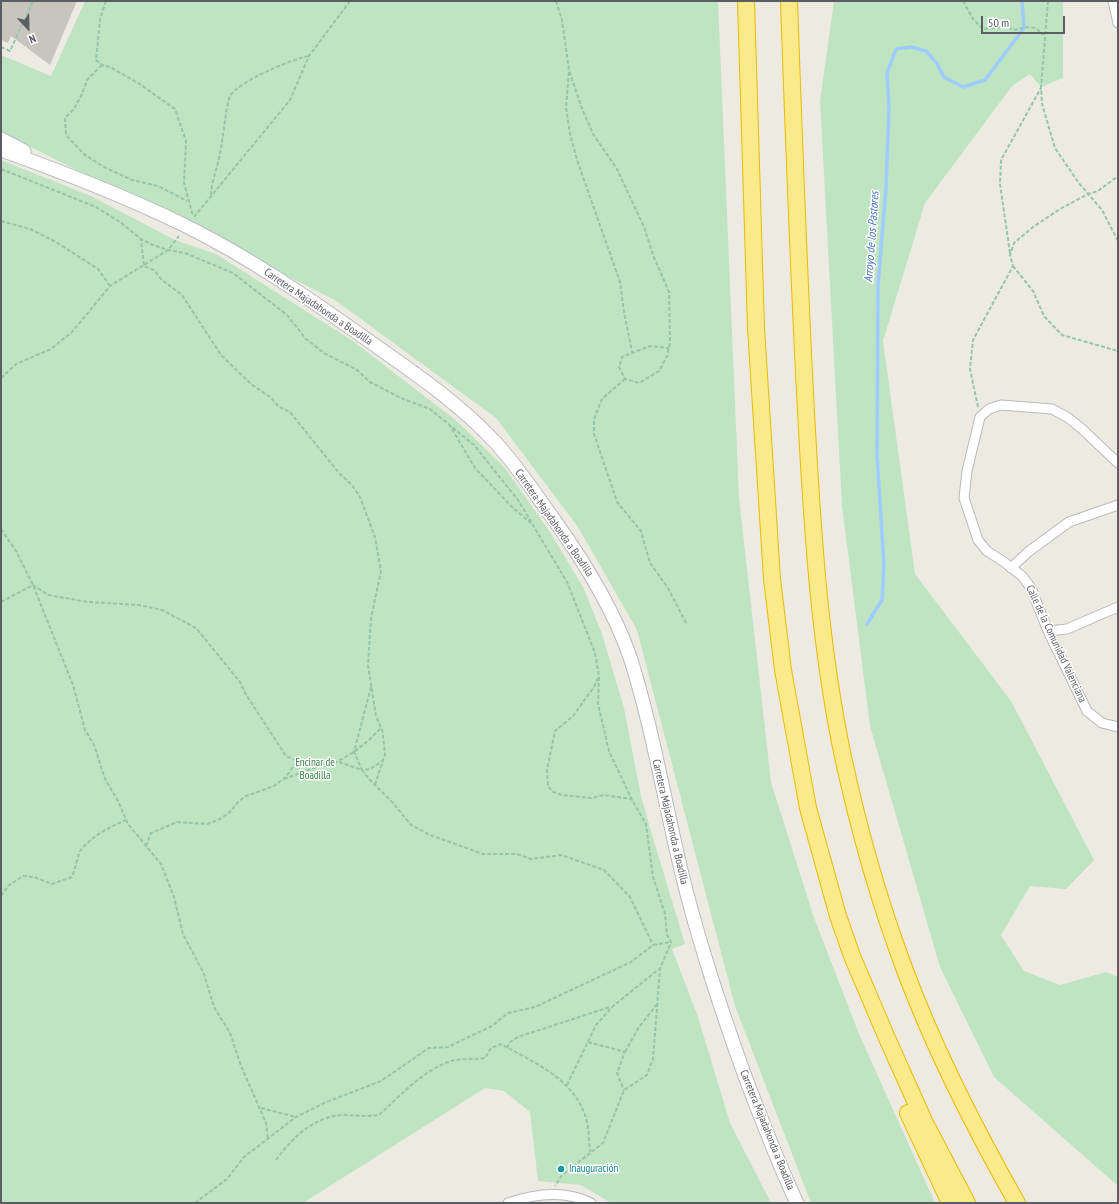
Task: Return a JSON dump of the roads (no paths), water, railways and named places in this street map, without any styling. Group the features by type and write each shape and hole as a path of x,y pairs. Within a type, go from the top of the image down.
{"highway":[{"path":"746,1 756,328 772,579 782,670 808,808 838,916 852,956 925,1124 967,1203"},
{"path":"788,1 801,330 816,576 827,667 842,753 870,862 906,972 956,1088 989,1154 1017,1203"},
{"path":"852,956 866,1016 913,1125 950,1203"}],"street":[{"path":"1113,1 1118,23"},
{"path":"1,139 53,169"},
{"name":"Carretera Majadahonda a Boadilla","path":"1,150 190,222 280,280 355,331 452,402 496,442 522,476 568,539 596,584 617,624 630,657 647,720 698,936 724,1020 771,1145 797,1203"},
{"name":"Calle de la Comunidad Valenciana","path":"1118,463 1081,428 1067,417 1052,409 1001,405 989,409 980,417 968,471 964,498 978,540 987,551 1022,576 1031,588 1048,631 1087,711 1102,723 1118,727"},
{"path":"1011,568 1028,552 1069,522 1118,505"},
{"path":"1048,631 1067,629 1118,607"},
{"path":"508,1203 526,1197 550,1194 585,1200 591,1203"}],"waterway":[{"name":"Arroyo de los Pastores","path":"867,624 882,600 884,565 877,455 878,285 886,188 889,107 887,73 896,49 911,47 926,51 936,62 944,77 963,87 985,80 1024,28 1022,1"}],"place":[{"name":"Inauguración","path":"561,1169"}],"park label":[{"name":"Encinar de Boadilla","path":"315,769"}]}
